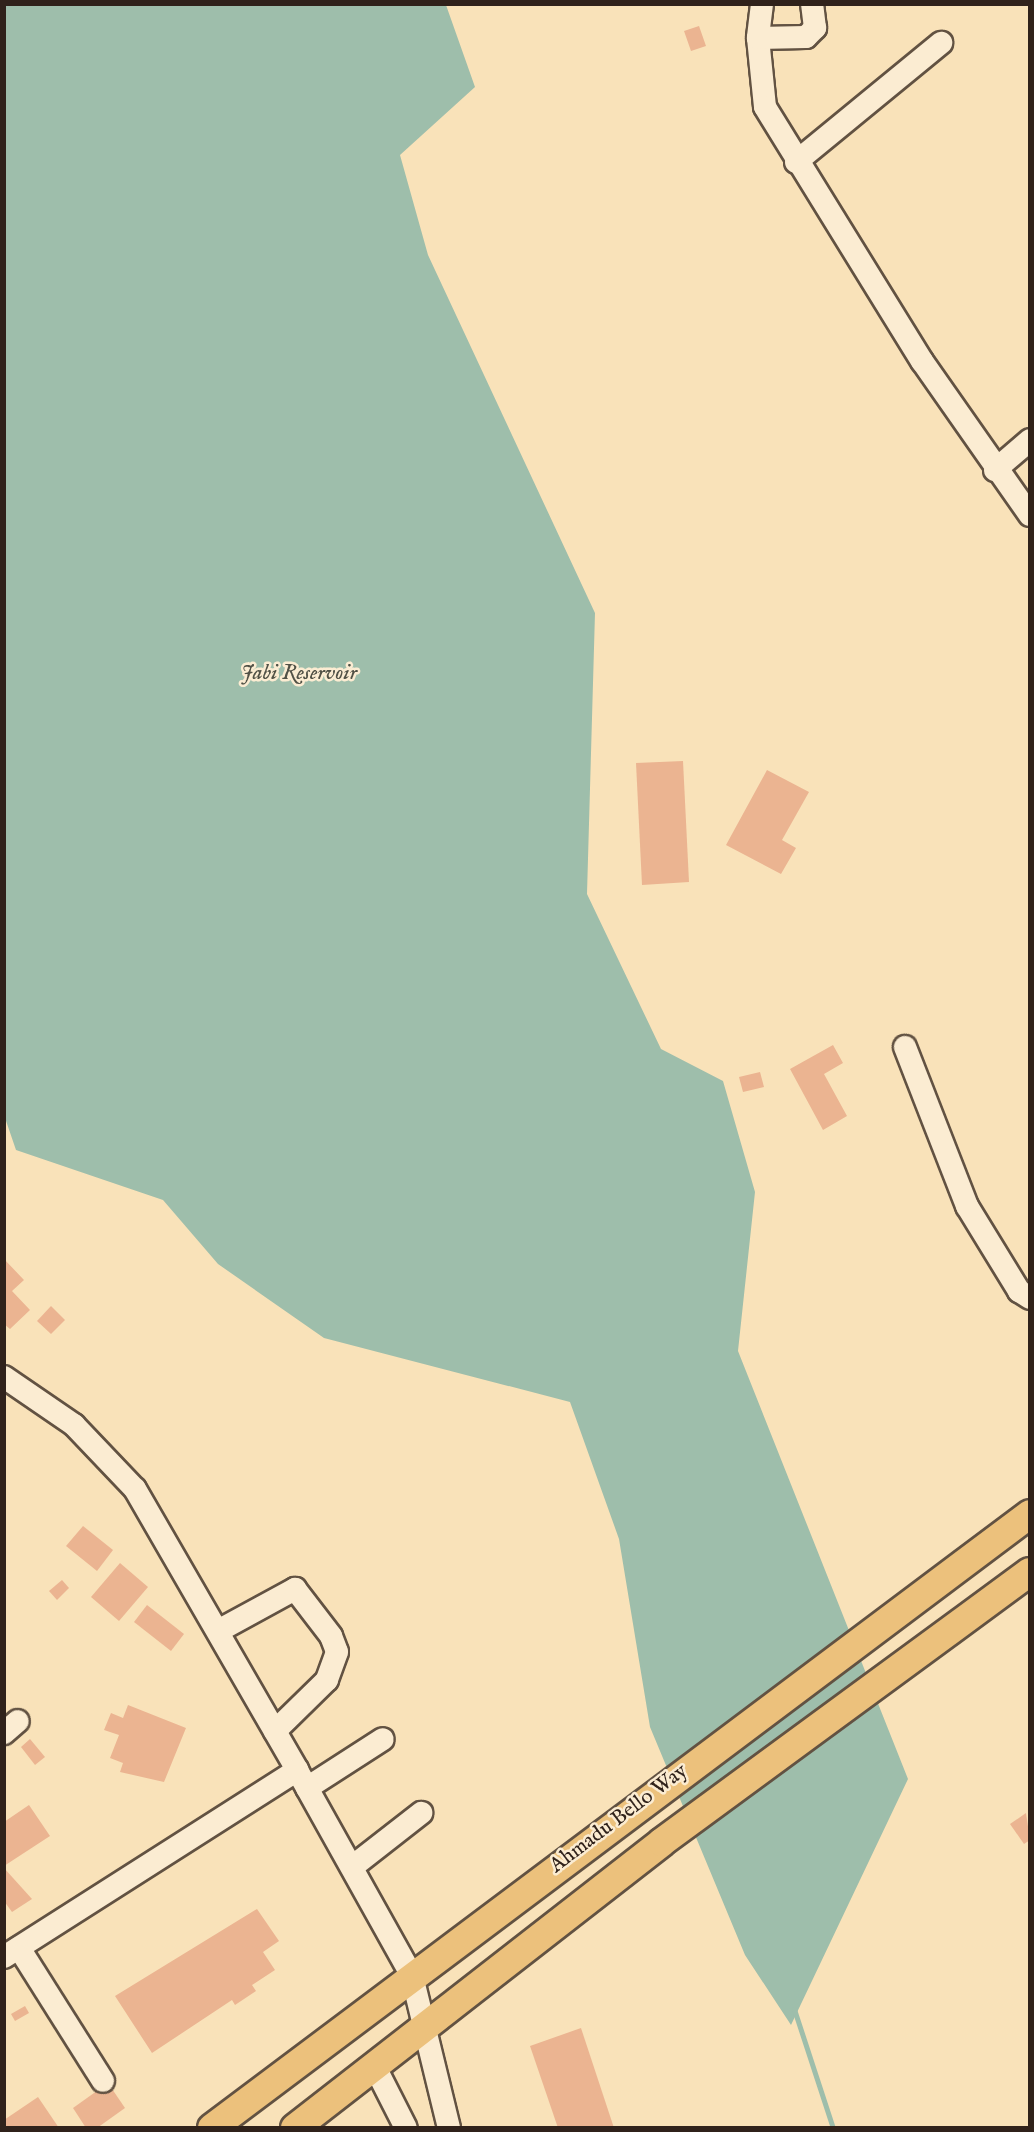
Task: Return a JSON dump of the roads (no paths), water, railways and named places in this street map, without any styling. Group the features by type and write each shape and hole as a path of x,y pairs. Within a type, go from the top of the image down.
{"main road":[{"name":"Ahmadu Bello Way","path":"212,2127 906,1603 1029,1514"},
{"name":"Ahmadu Bello Way","path":"295,2127 428,2028 662,1842 1029,1572"}],"street":[{"path":"762,4 758,38 765,107 796,162 996,470 1029,516"},
{"path":"758,38 806,37 815,28 812,4"},
{"path":"796,162 941,43"},
{"path":"996,470 1029,440"},
{"path":"905,1047 967,1206 1018,1291 1029,1298"},
{"path":"4,1377 74,1425 135,1490 275,1731 412,1976 428,2028 449,2127"},
{"path":"218,1631 295,1589 303,1593 331,1636 337,1652 327,1680 275,1731"},
{"path":"103,2081 12,1952 302,1779 383,1738"},
{"path":"352,1867 421,1813"},
{"path":"375,2067 406,2127"}],"water":[{"name":"Jabi Reservoir","path":"4,5 446,5 475,87 400,155 428,255 595,613 587,894 661,1049 723,1081 755,1192 738,1351 908,1779 791,2025 745,1955 650,1727 619,1539 570,1402 324,1338 218,1264 163,1200 16,1150 4,1115"}],"waterway":[{"path":"794,2009 833,2128"}]}
